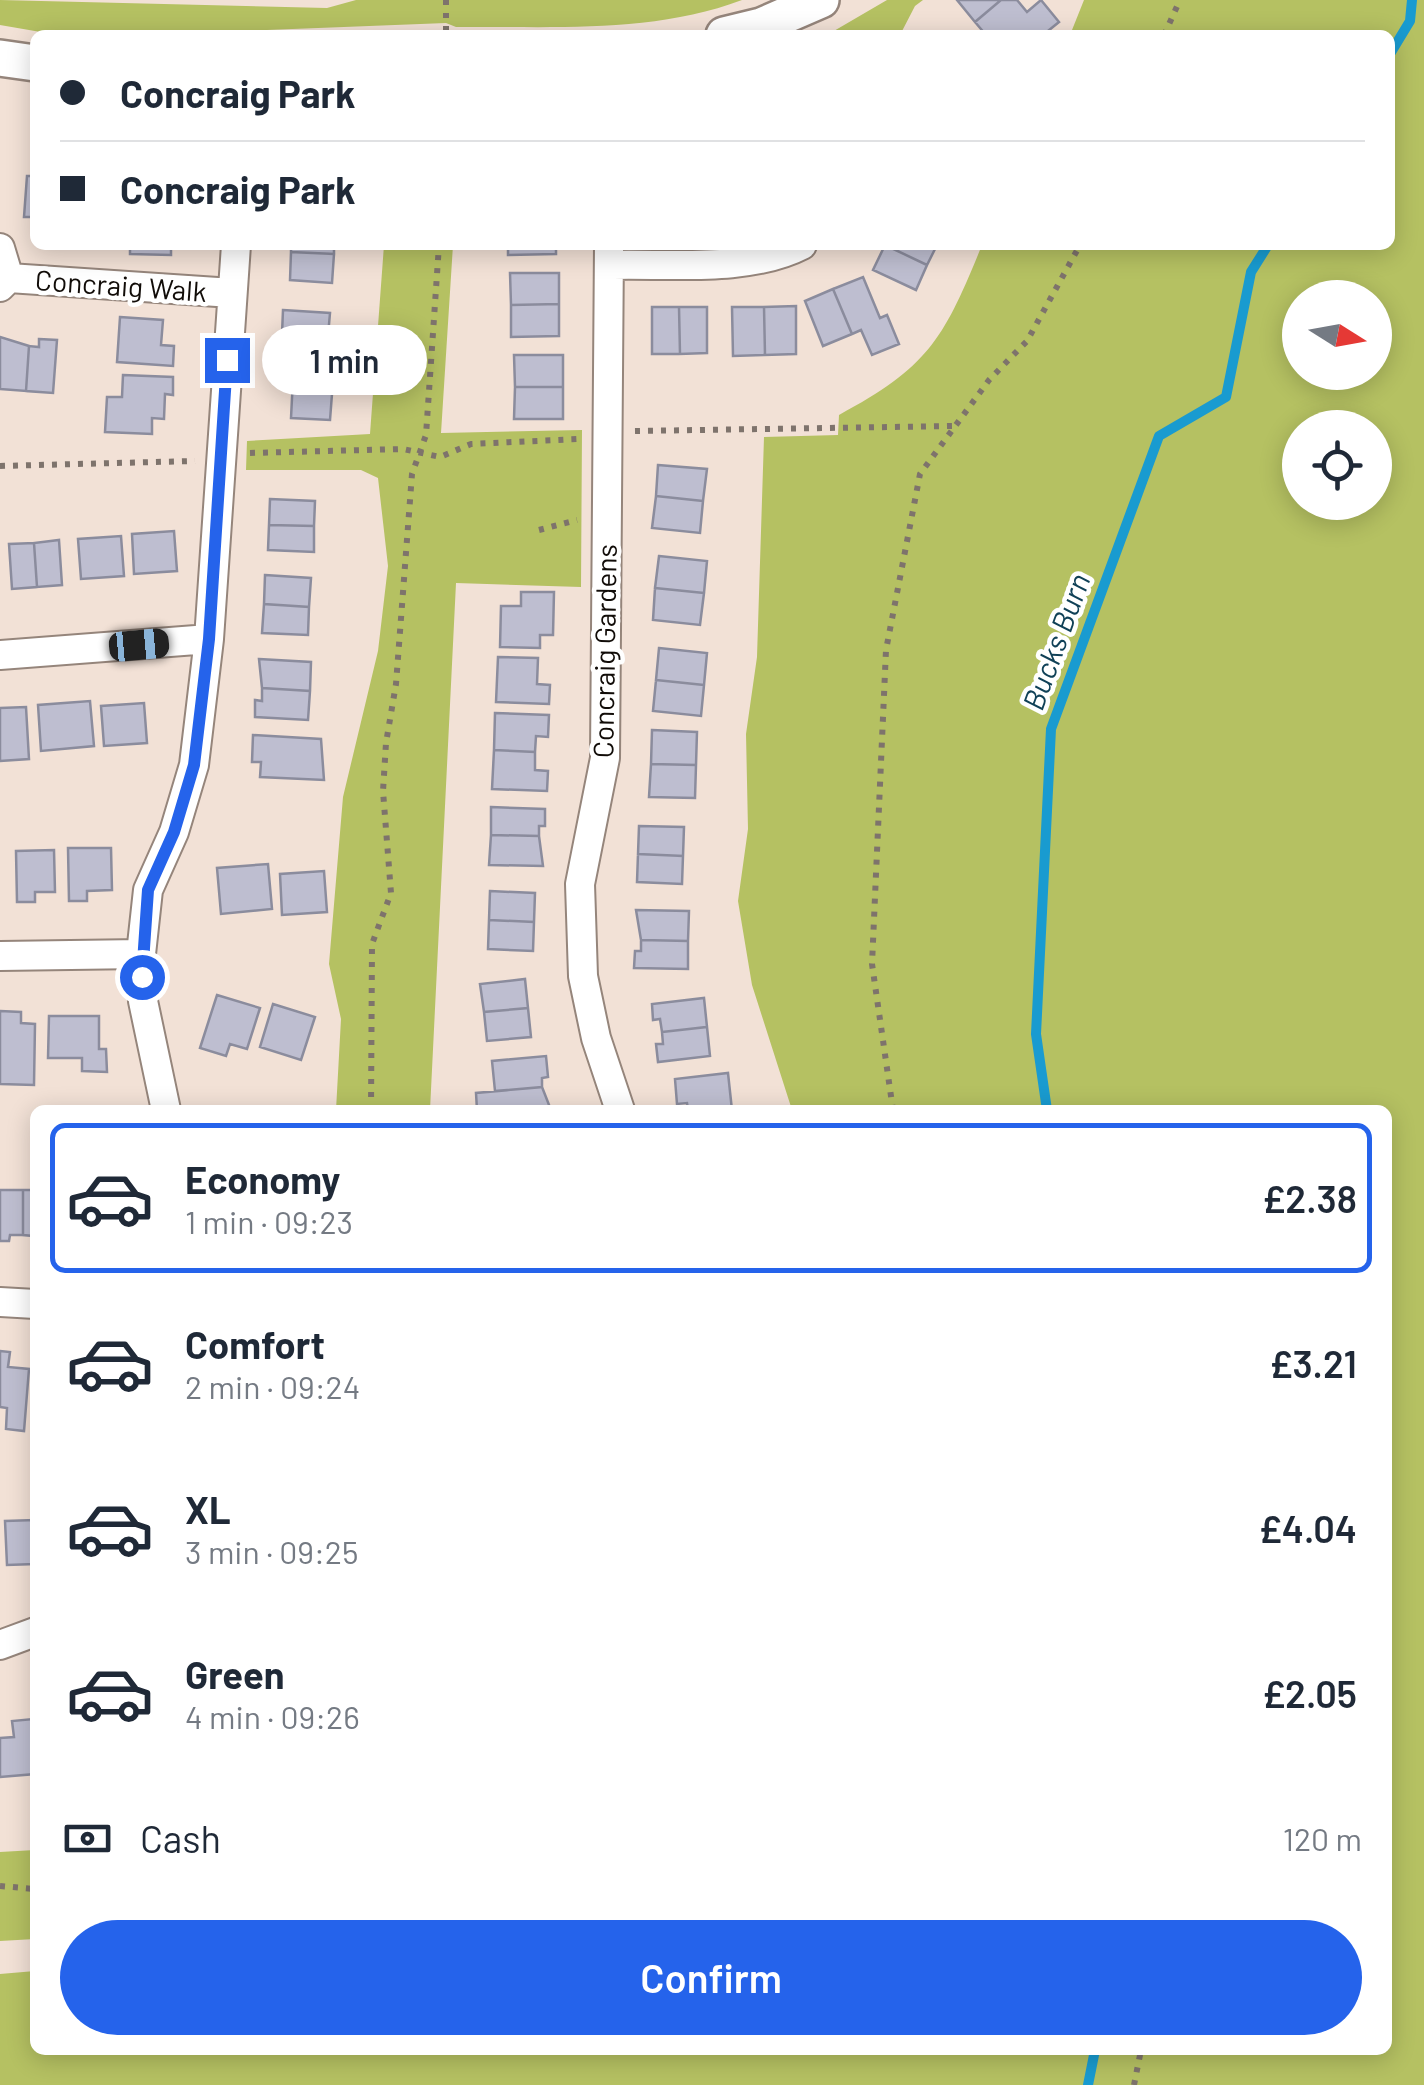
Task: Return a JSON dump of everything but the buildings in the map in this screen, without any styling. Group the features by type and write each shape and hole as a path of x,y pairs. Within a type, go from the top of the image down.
{"street":[{"path":"745,30 821,0"},
{"path":"0,58 30,62"},
{"name":"Concraig Walk","path":"0,248 4,282 232,293"},
{"path":"165,1105 143,1001 141,954 148,890 174,832 194,765 209,639 236,250"},
{"path":"609,255 734,260 787,250"},
{"name":"Concraig Gardens","path":"609,255 605,758 580,884 584,976 596,1038 618,1105"},
{"path":"0,656 209,639"},
{"path":"0,956 141,954"},
{"path":"0,1302 30,1304"},
{"path":"0,1645 30,1634"}],"path":[{"path":"446,0 446,30"},
{"path":"1166,30 1180,0"},
{"path":"371,1105 372,944 391,892 384,805 386,744 396,684 412,474 422,453 438,250"},
{"path":"892,1105 872,964 886,650 920,474 954,426 1027,341 1077,250"},
{"path":"0,466 234,462 247,453 402,449 440,458 470,444 608,434 954,426"},
{"path":"0,1886 30,1889"},
{"path":"1134,2085 1140,2055"}],"green space":[{"path":"0,0 327,8 356,0 742,0 673,18 601,26 456,27 446,23 268,30 30,30 0,25"},
{"path":"887,0 923,0 915,6 903,30 836,30"},
{"path":"1084,0 1424,0 1424,2085 0,2085 0,1974 30,1971 30,2055 1392,2055 1392,1105 790,1105 752,985 738,901 748,829 746,734 757,657 764,437 838,435 839,415 894,381 914,364 944,327 980,250 1395,250 1395,30 1072,30"},
{"path":"384,250 453,250 441,433 582,430 581,587 456,583 430,1105 336,1105 341,1019 329,964 343,797 378,651 388,566 378,478 361,470 246,470 247,441 370,434"},
{"path":"30,1850 30,1939 0,1941 0,1852"}],"waterway":[{"name":"Bucks Burn","path":"1395,46 1410,21 1412,0"},
{"name":"Bucks Burn","path":"1046,1105 1036,1034 1051,729 1159,436 1226,397 1251,272 1265,250"},
{"name":"Bucks Burn","path":"1088,2085 1094,2055"}],"route":[{"path":"142,977 148,890 174,832 194,765 209,639 227,360"}]}
